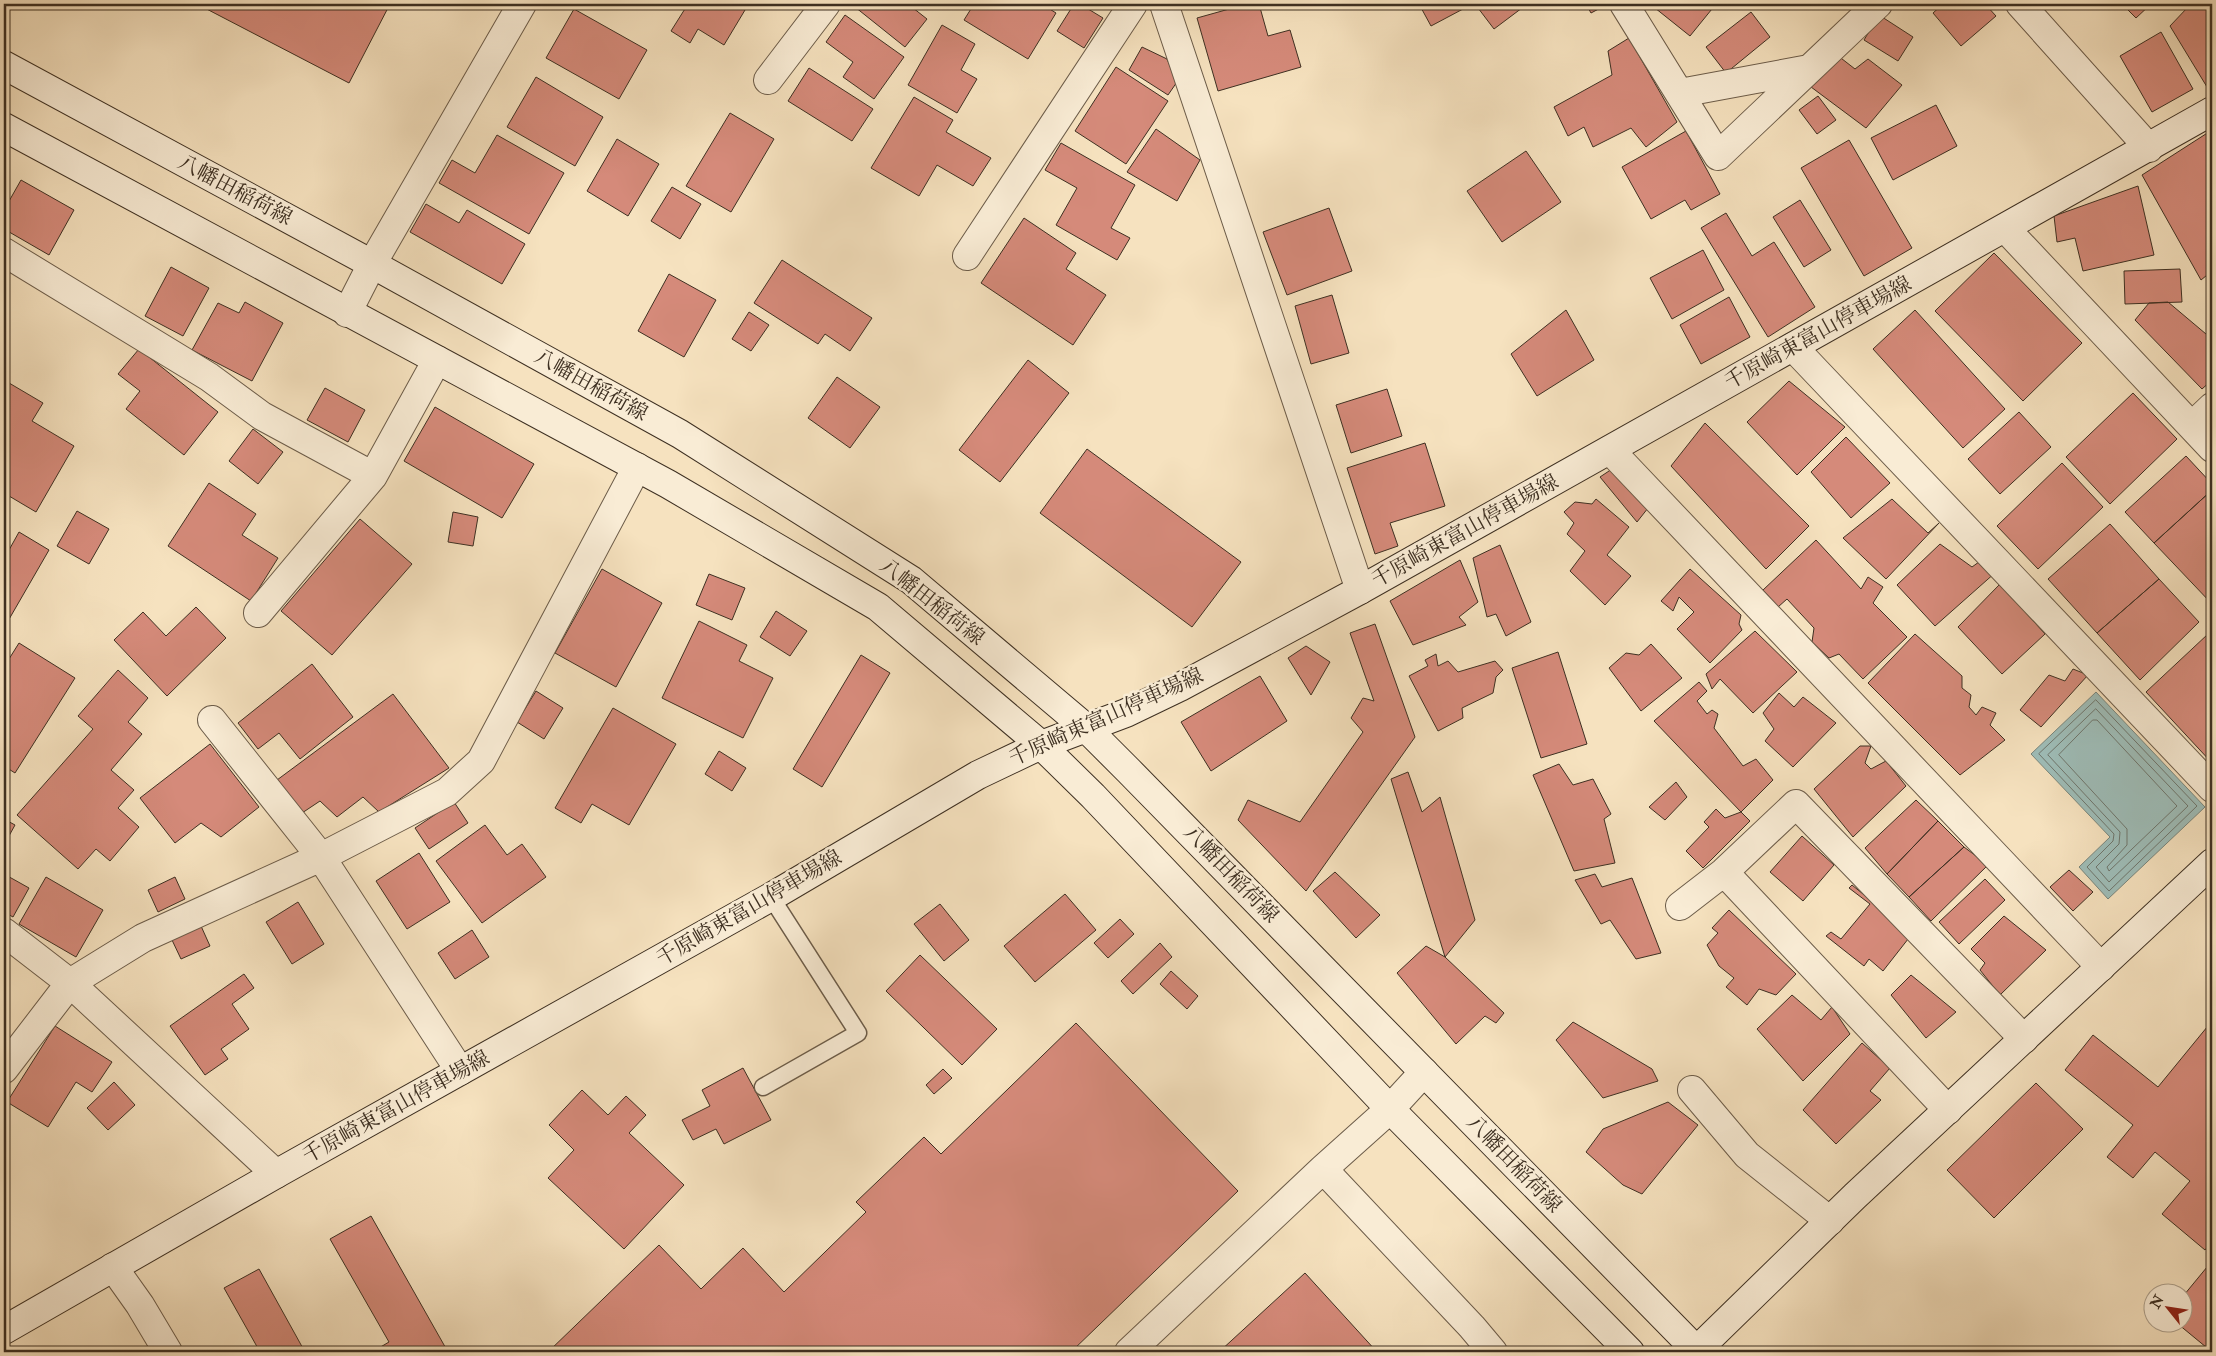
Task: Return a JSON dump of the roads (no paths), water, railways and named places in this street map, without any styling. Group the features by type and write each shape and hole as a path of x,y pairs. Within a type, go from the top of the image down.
{"street":[{"path":"347,312 372,264 522,4"},
{"path":"768,80 826,4"},
{"path":"967,256 1133,4"},
{"path":"1164,4 1360,590"},
{"path":"1624,4 1718,156 1878,4"},
{"path":"2020,4 2149,148"},
{"name":"八幡田稲荷線","path":"4,65 372,264 680,434 910,580 1086,728 1696,1352"},
{"path":"1680,93 1809,70"},
{"name":"千原崎東富山停車場線","path":"4,1330 276,1174 771,897 978,776 1041,745 1126,713 1180,688 1360,590 1793,348 2212,111"},
{"name":"八幡田稲荷線","path":"4,127 637,467 878,607 1041,745 1093,796 1390,1109 1630,1352"},
{"path":"2005,228 2212,448"},
{"path":"4,252 209,377 262,416 373,476"},
{"path":"1793,348 2212,788"},
{"path":"258,612 373,476 437,360"},
{"path":"2192,426 2212,407"},
{"path":"1610,450 2101,967"},
{"path":"4,1069 70,983 143,938 320,857 447,792 481,762 637,467"},
{"path":"212,720 320,857 460,1071"},
{"path":"1680,906 1724,872 1796,804 2024,1039"},
{"path":"1696,1352 1830,1221 2212,863"},
{"path":"1724,872 1948,1110"},
{"path":"4,932 70,983 276,1174"},
{"path":"1130,1352 1390,1109 1424,1072"},
{"path":"1692,1090 1748,1155 1830,1221"},
{"path":"1323,1170 1472,1327 1493,1352"},
{"path":"113,1267 140,1305 168,1352"}],"lane":[{"path":"763,1087 858,1033 771,897"}],"water":[{"path":"2096,692 2205,807 2108,899 2079,867 2110,837 2031,754"}]}
